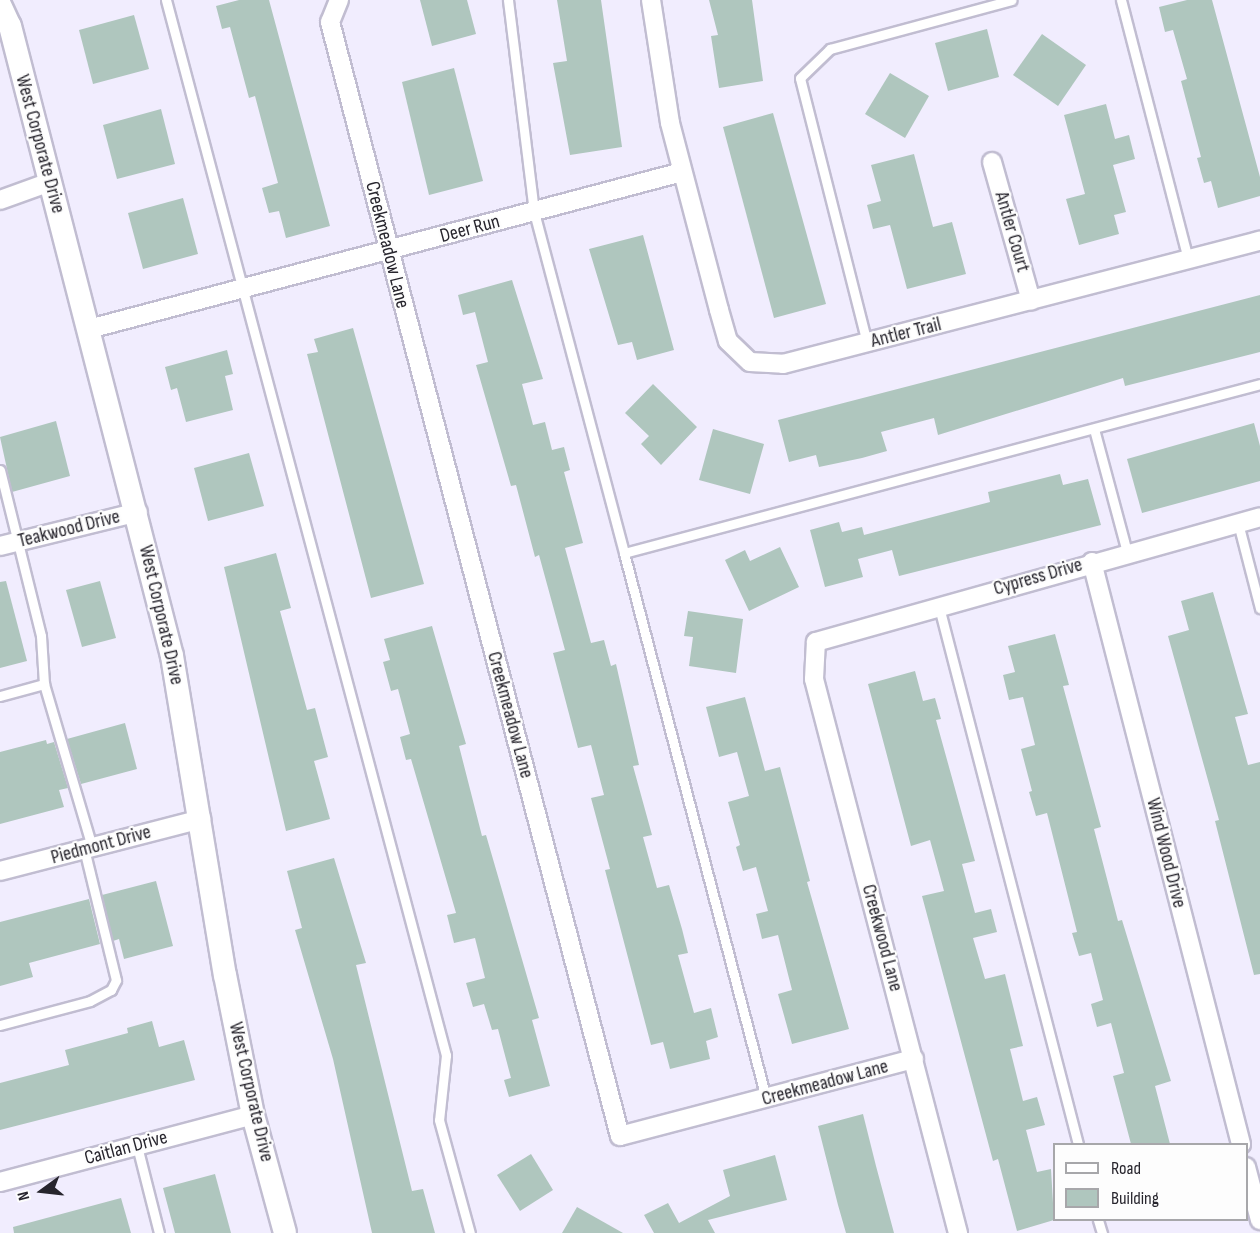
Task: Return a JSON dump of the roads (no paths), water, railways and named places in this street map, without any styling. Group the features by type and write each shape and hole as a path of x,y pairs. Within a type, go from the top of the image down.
{"street":[{"name":"Creekmeadow Lane","path":"339,0 330,22 620,1136 914,1059"},
{"path":"651,0 682,172"},
{"name":"West Corporate Drive","path":"0,5 10,26 138,512 172,656 253,1115 285,1233"},
{"name":"Antler Court","path":"992,162 1031,301"},
{"name":"Deer Run","path":"89,329 682,172"},
{"name":"Antler Trail","path":"682,172 728,341 739,354 767,366 867,343 1260,241"},
{"path":"0,200 50,182"},
{"name":"Teakwood Drive","path":"0,546 138,512"},
{"name":"Cypress Drive","path":"816,642 1092,561 1260,516"},
{"name":"Wind Wood Drive","path":"1092,561 1241,1143"},
{"name":"Creekwood Lane","path":"816,642 814,680 958,1233"},
{"name":"Piedmont Drive","path":"0,871 201,819"},
{"name":"Caitlan Drive","path":"0,1182 253,1115"},
{"path":"1248,1175 1260,1220"}],"lane":[{"path":"166,0 446,1055 439,1120 471,1233"},
{"path":"508,0 534,212 766,1098"},
{"path":"867,343 800,78 830,49 1012,0"},
{"path":"1120,0 1188,260"},
{"path":"624,553 1260,384"},
{"path":"1094,429 1127,552"},
{"path":"0,470 20,541 41,636 44,684 88,848 116,980 111,990 90,1001 0,1026"},
{"path":"1238,522 1260,608"},
{"path":"939,606 1078,1143"},
{"path":"0,696 44,684"},
{"path":"137,1146 159,1233"}]}
